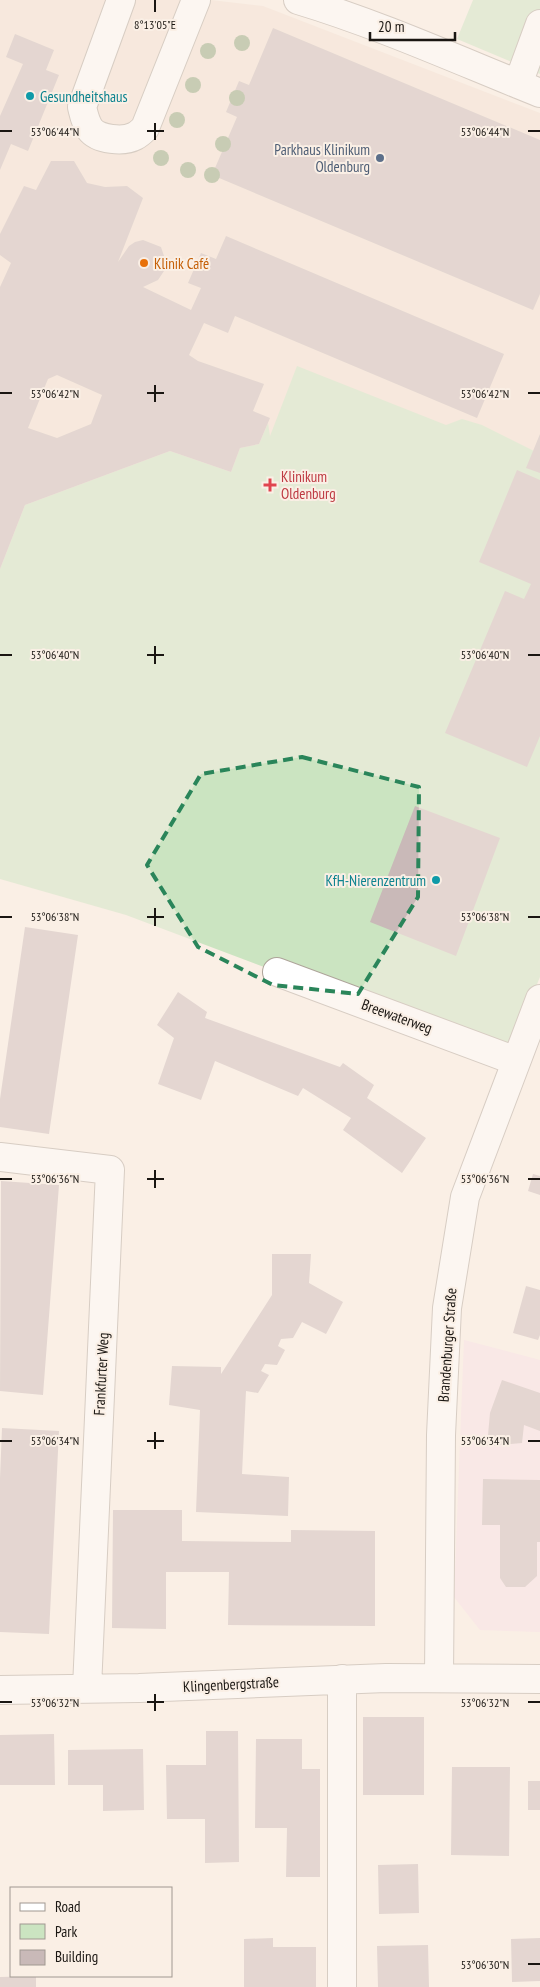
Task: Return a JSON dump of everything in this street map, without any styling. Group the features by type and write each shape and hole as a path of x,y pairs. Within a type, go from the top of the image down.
{"street":[{"path":"121,0 82,106 84,119 91,131 103,137 119,139 135,136 145,128 196,0"},
{"path":"298,0 415,42 529,88 540,24"},
{"name":"Breewaterweg","path":"277,972 516,1061"},
{"name":"Brandenburger Straße","path":"439,1677 441,1435 447,1308 465,1197 540,998"},
{"name":"Frankfurter Weg","path":"0,1157 110,1170 87,1688"},
{"name":"Klingenbergstraße","path":"0,1690 139,1688 342,1679 439,1677 540,1679"},
{"path":"342,1679 342,1987"}],"highlighted area":[{"path":"302,757 419,787 418,897 358,994 273,985 198,947 147,865 201,774"}],"shaded area":[{"name":"Klinikum Oldenburg","path":"0,0 211,0 263,6 540,113 540,895 0,857"},
{"path":"464,1340 540,1360 540,1632 480,1630 454,1597"}],"green space":[{"path":"473,0 540,0 540,74 457,39"},
{"path":"297,366 446,425 462,419 482,425 540,454 540,977 509,1051 277,972 126,915 0,879 0,569 25,505 170,451 231,472 240,448 259,444 268,423 270,436"}],"building":[{"name":"Parkhaus Klinikum Oldenburg","path":"273,28 540,140 540,294 533,310 212,175 237,117 226,112 239,81 249,85"},
{"name":"Gesundheitshaus","path":"15,34 54,50 46,70 59,75 28,151 11,144 0,170 0,116 23,64 6,57"},
{"path":"51,161 74,161 87,183 105,187 127,186 143,198 118,262 129,246 135,242 143,240 161,247 165,259 164,271 158,280 143,287 191,310 201,288 188,283 201,253 216,259 226,236 504,354 477,418 235,316 228,333 204,323 189,355 198,361 264,384 253,411 270,418 259,444 240,448 231,472 170,451 25,505 0,569 0,287 11,263 0,255 0,234 24,186 36,190","holes":["57,375 102,395 91,424 57,438 28,428 48,379"]},
{"path":"540,434 540,473 526,468"},
{"path":"517,470 540,480 540,736 527,767 445,733 505,591 524,599 531,584 479,562"},
{"name":"KfH-Nierenzentrum","path":"415,806 500,838 456,956 370,922"},
{"path":"25,927 78,935 49,1134 0,1127 0,1099"},
{"path":"178,992 207,1012 205,1018 340,1067 343,1063 374,1085 367,1098 426,1138 402,1173 343,1130 351,1118 303,1088 298,1096 215,1061 201,1100 158,1084 174,1038 157,1025"},
{"path":"533,1174 540,1176 540,1195 528,1191"},
{"path":"1,1181 59,1185 43,1395 0,1391"},
{"path":"272,1254 311,1254 309,1283 343,1302 326,1334 302,1322 293,1338 281,1339 278,1346 285,1350 277,1365 265,1364 261,1371 269,1375 258,1393 246,1391 242,1474 289,1477 288,1516 196,1512 200,1410 169,1405 172,1366 221,1367 221,1374 272,1295"},
{"path":"526,1286 540,1290 540,1335 538,1340 513,1333"},
{"path":"502,1380 540,1393 540,1431 524,1425 522,1443 487,1446 490,1413"},
{"path":"2,1428 59,1431 49,1634 0,1632 0,1478"},
{"path":"483,1479 540,1480 540,1542 537,1542 537,1576 525,1587 506,1587 500,1578 500,1525 482,1525"},
{"path":"113,1510 182,1510 182,1541 291,1542 291,1530 375,1531 375,1626 228,1625 229,1572 166,1572 166,1629 112,1628"},
{"path":"363,1717 424,1717 424,1795 363,1795"},
{"path":"206,1731 238,1731 239,1862 205,1863 205,1819 167,1819 166,1765 206,1765"},
{"path":"54,1734 55,1785 0,1785 0,1735"},
{"path":"256,1739 302,1739 302,1769 320,1769 320,1877 286,1877 287,1828 255,1828"},
{"path":"143,1749 144,1810 103,1811 103,1785 68,1785 68,1750"},
{"path":"452,1767 510,1767 509,1856 451,1855"},
{"path":"528,1781 540,1781 540,1810 528,1810"},
{"path":"418,1864 419,1913 379,1914 378,1865"},
{"path":"273,1938 273,1947 316,1947 316,1987 244,1987 244,1939"},
{"path":"540,1938 540,1981 512,1982 511,1939"},
{"path":"428,1945 429,1987 378,1987 377,1946"},
{"path":"0,1977 36,1977 36,1987 0,1987"}],"place":[{"name":"Gesundheitshaus","path":"30,96"},
{"name":"Parkhaus Klinikum Oldenburg","path":"380,158"},
{"name":"Klinik Café","path":"144,263"},
{"name":"Klinikum Oldenburg","path":"270,485"},
{"name":"KfH-Nierenzentrum","path":"436,880"}]}
